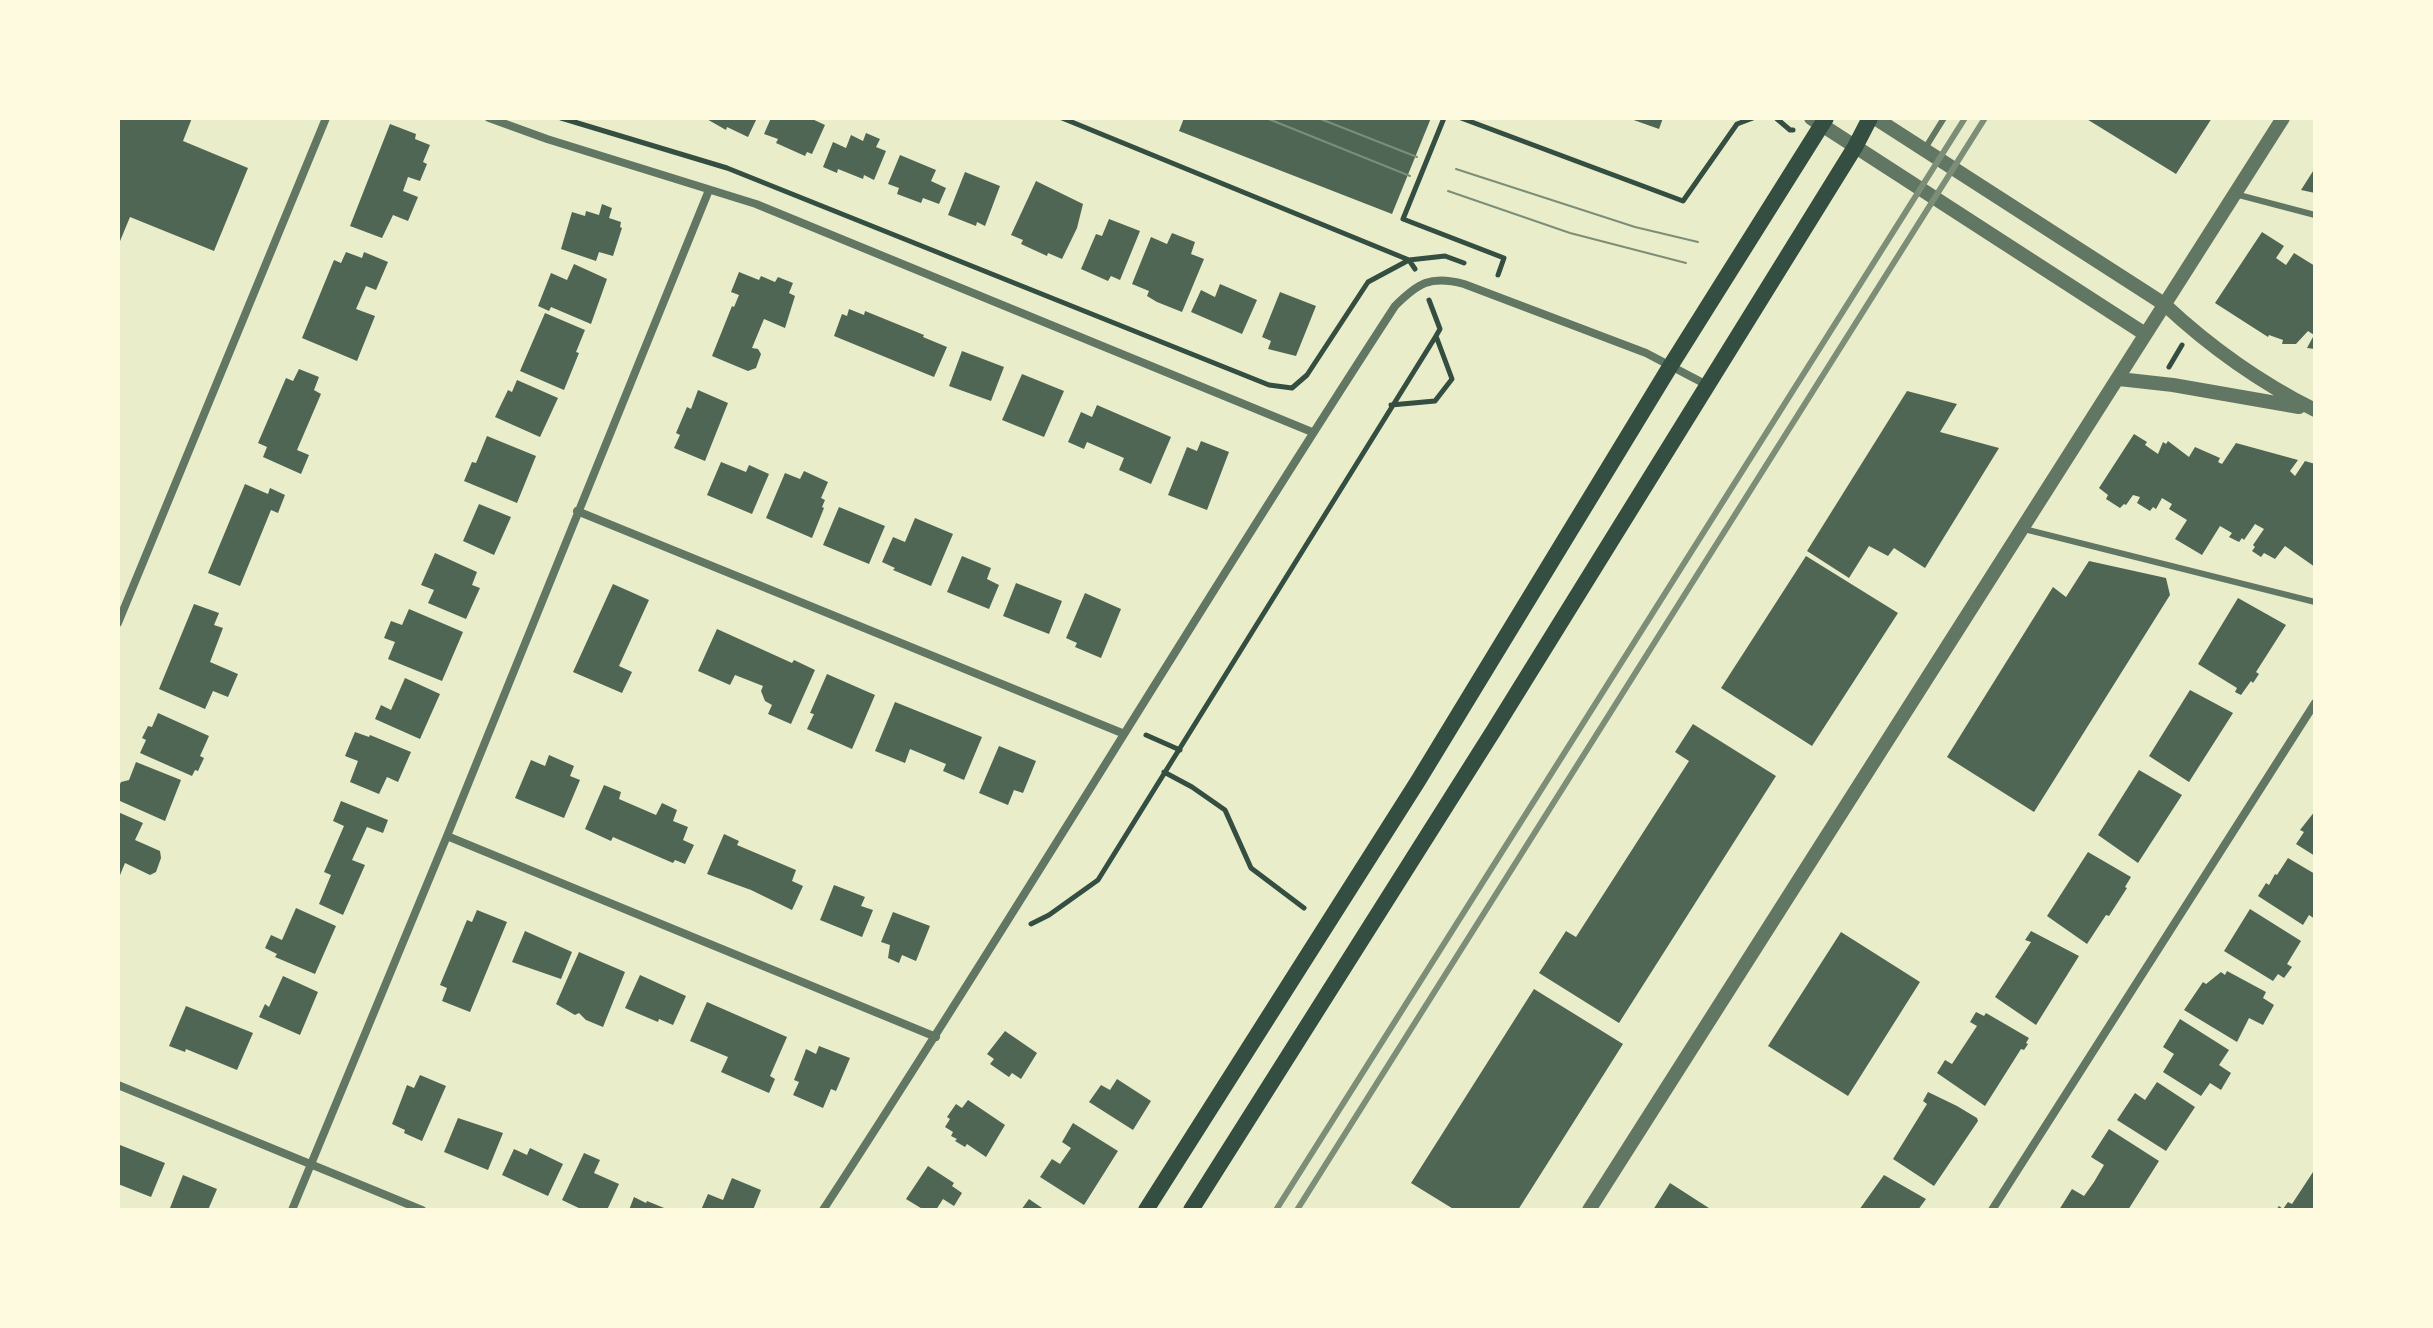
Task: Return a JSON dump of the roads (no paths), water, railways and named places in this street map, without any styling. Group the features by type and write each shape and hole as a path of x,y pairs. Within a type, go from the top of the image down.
{"main road":[{"path":"1191,1210 1873,118"},
{"path":"1146,1210 1418,781 1820,120"}],"street":[{"path":"118,623 326,118"},
{"path":"489,118 756,204 1312,432"},
{"path":"1873,118 2164,304 2193,331 2237,363 2276,390 2315,410"},
{"path":"1589,1210 2283,118"},
{"path":"1820,120 1855,147 2145,334"},
{"path":"292,1210 709,190"},
{"path":"823,1210 936,1037 1122,733 1395,306 1423,282 1447,279 1646,353 1708,386"},
{"path":"2119,379 2173,385 2315,410"},
{"path":"577,511 1122,733"},
{"path":"1992,1210 2315,703"},
{"path":"447,836 936,1037"},
{"path":"118,1085 422,1210"}],"lane":[{"path":"1924,150 1944,118"},
{"path":"2235,194 2315,215"},
{"path":"2024,529 2315,602"}],"tram line":[{"path":"1266,118 1410,176"},
{"path":"1318,118 1417,157"},
{"path":"1456,169 1635,227 1698,242"},
{"path":"1448,191 1570,233 1686,263"}],"railway":[{"path":"1276,1210 1965,118"},
{"path":"1297,1210 1985,118"}]}
